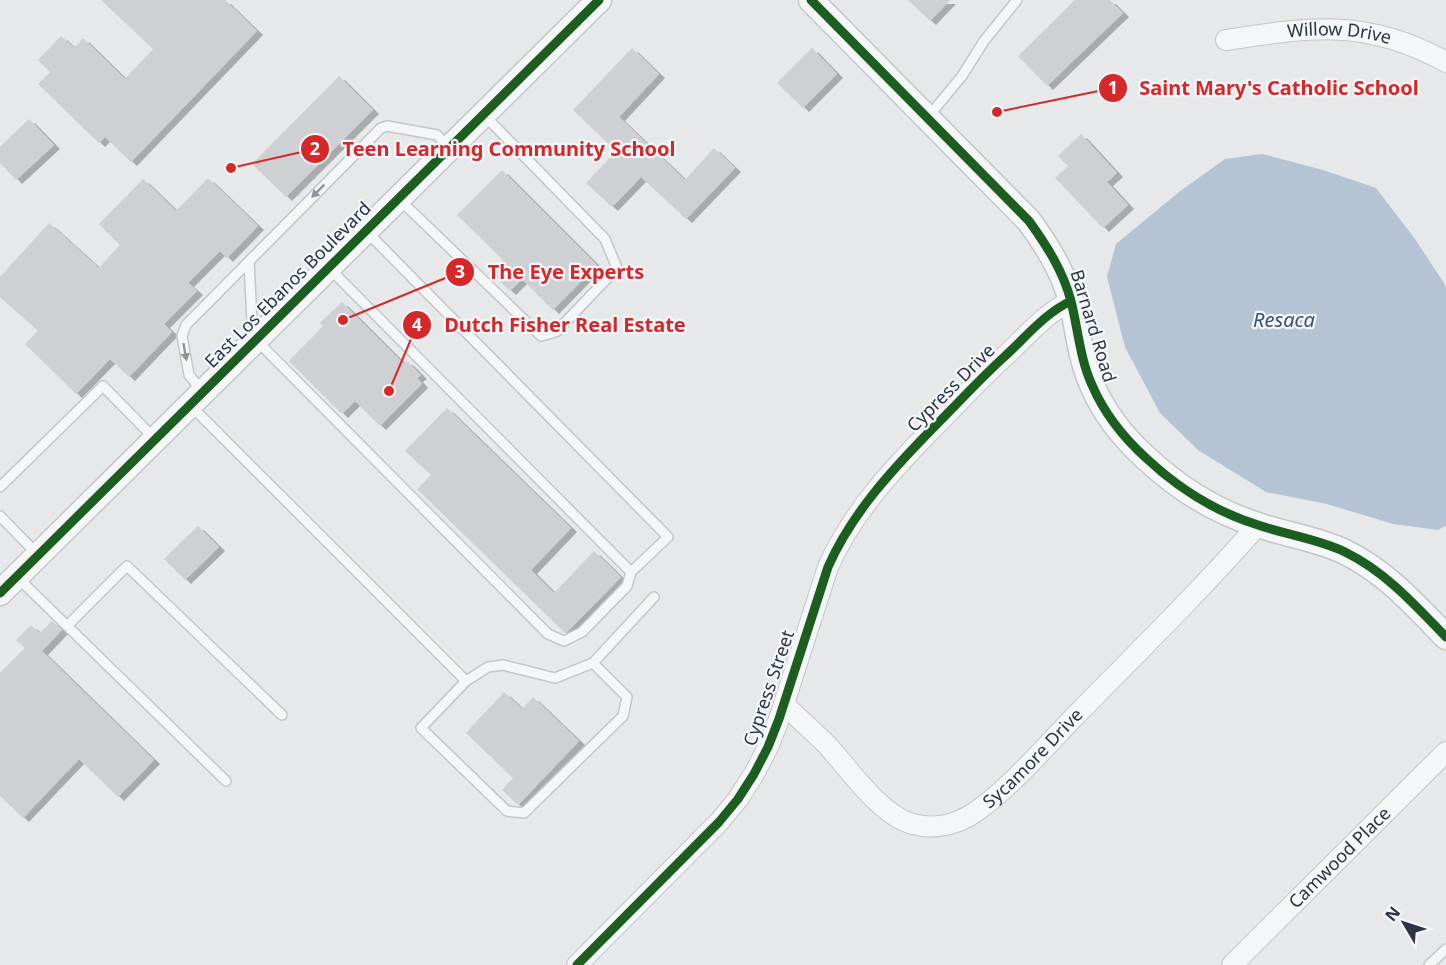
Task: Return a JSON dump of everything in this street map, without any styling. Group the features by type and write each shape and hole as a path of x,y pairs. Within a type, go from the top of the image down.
{"street":[{"name":"East Los Ebanos Boulevard","path":"8,585 599,0"},
{"name":"Barnard Road","path":"812,0 1029,221 1047,245 1071,301 1091,385 1105,411 1124,435 1161,471 1224,513 1315,541 1369,565 1397,587 1446,637"},
{"name":"Willow Drive","path":"1226,40 1292,30 1340,28 1393,38 1420,48 1446,62"},
{"name":"Cypress Drive","path":"862,507 904,458 984,376 1050,314 1071,301"},
{"name":"Cypress Street","path":"577,965 720,822 754,774 768,747 784,704 828,567 838,544 862,507"},
{"name":"Sycamore Drive","path":"784,704 825,742 877,800 893,814 910,824 930,828 950,824 972,814 1014,778 1214,575 1258,525"},
{"name":"Camwood Place","path":"1232,965 1446,752"}],"lane":[{"path":"928,117 962,76 984,41 1017,0"},
{"path":"398,198 541,336 556,332 617,268 605,239 483,114"},
{"path":"449,148 437,135 387,126 381,128 186,325 182,336 196,399 466,681"},
{"path":"249,261 252,322 259,336 548,634 564,641 582,632 627,586 631,572 668,537 366,231"},
{"path":"329,268 631,572"},
{"path":"0,488 103,386 155,440"},
{"path":"0,516 38,555"},
{"path":"67,626 127,566 282,715"},
{"path":"8,585 67,626 226,781"},
{"path":"593,663 627,697 623,716 524,813 507,811 421,728 466,681 488,667 503,665 555,678 593,663 654,597"},
{"path":"1429,965 1446,949"}],"water":[{"name":"Resaca","path":"1262,154 1323,170 1376,188 1415,239 1444,283 1446,288 1446,526 1438,530 1393,524 1327,504 1266,492 1198,450 1160,413 1125,347 1107,277 1116,244 1179,192 1225,159"}],"building":[{"path":"101,0 225,0 257,31 131,162 105,137 99,143 38,84 50,72 38,60 61,36 74,48 83,38 125,79 153,49"},
{"path":"908,0 950,0 930,21"},
{"path":"1075,0 1110,0 1123,13 1047,86 1018,56"},
{"path":"632,48 659,74 619,117 685,180 714,148 735,168 686,219 641,177 612,207 586,183 616,151 573,110"},
{"path":"812,48 837,74 803,108 777,83"},
{"path":"339,76 373,110 286,197 252,164"},
{"path":"29,119 54,145 16,180 0,163 0,147"},
{"path":"1081,134 1117,173 1107,182 1128,205 1103,228 1055,178 1068,166 1058,156"},
{"path":"502,170 597,265 553,310 522,279 510,291 491,273 503,260 457,215"},
{"path":"208,178 258,226 227,258 220,251 188,283 197,291 164,324 172,332 129,377 110,359 76,394 25,344 38,331 0,297 0,277 49,223 99,268 120,245 99,224 143,179 176,211"},
{"path":"342,302 404,364 407,361 421,375 417,378 422,384 380,426 355,401 342,414 289,361 323,326 320,323"},
{"path":"447,408 571,528 531,570 554,593 594,551 621,577 567,632 565,633 417,489 431,475 405,451"},
{"path":"198,526 219,547 185,580 164,559"},
{"path":"52,621 62,630 42,651 154,760 118,797 79,759 23,818 0,796 0,673 25,648 16,640 31,625 40,633"},
{"path":"504,692 522,709 533,697 579,741 518,805 502,790 513,778 466,733"}],"cycle path":[{"path":"0,593 599,0"},
{"path":"811,0 1029,221 1048,249 1064,279 1085,365 1097,395 1115,424 1138,450 1171,479 1198,498 1227,513 1280,532 1313,540 1360,560 1387,579 1446,637"},
{"path":"577,965 719,822 738,799 754,774 779,719 828,567 861,511 902,461 977,384 1044,319 1071,301"}],"place":[{"name":"Saint Mary's Catholic School","path":"997,112"},
{"name":"Teen Learning Community School","path":"231,168"},
{"name":"The Eye Experts","path":"343,320"},
{"name":"Dutch Fisher Real Estate","path":"389,391"}]}
